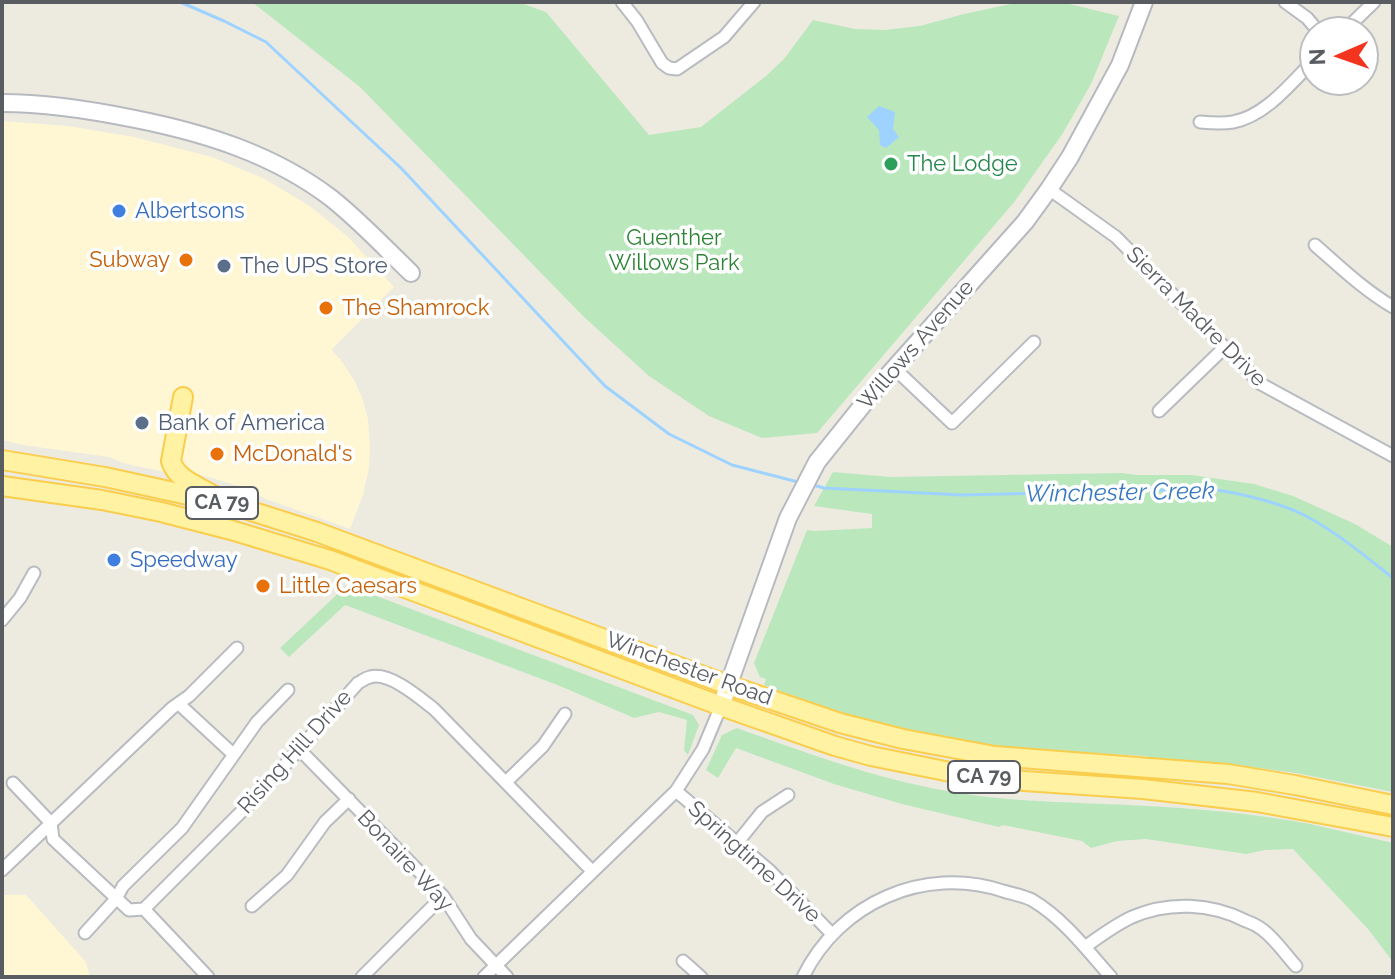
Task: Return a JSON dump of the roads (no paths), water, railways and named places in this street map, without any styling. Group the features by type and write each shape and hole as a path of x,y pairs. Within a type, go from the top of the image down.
{"main road":[{"path":"183,397 171,461 173,469 229,504"},
{"name":"Winchester Road","path":"2,460 105,477 229,504 317,532 728,685 840,723 967,752 1228,774 1393,805"},
{"name":"Winchester Road","path":"2,486 102,500 180,516 330,560 721,706 871,756 960,774 1257,802 1393,827"}],"street":[{"path":"622,2 662,63 677,69 724,37 754,2"},
{"name":"Willows Avenue","path":"721,706 793,507 817,462 894,368 1025,222 1049,189 1114,77 1144,2"},
{"path":"1285,2 1304,16"},
{"path":"1360,16 1374,2"},
{"path":"1200,122 1229,123 1257,113 1299,75"},
{"path":"2,103 37,103 107,113 204,134 241,147 299,176 330,198 411,273"},
{"name":"Sierra Madre Drive","path":"1049,189 1116,237 1261,384 1393,456"},
{"path":"1315,245 1377,298 1393,307"},
{"path":"894,368 952,423 1034,342"},
{"path":"1159,411 1224,348"},
{"path":"2,620 20,598 34,573"},
{"path":"2,870 237,648"},
{"name":"Rising Hill Drive","path":"144,909 260,793 358,683 372,676 386,677 434,709 592,871"},
{"path":"85,933 116,899 123,886 182,828 257,722 288,690"},
{"path":"179,704 233,754"},
{"path":"484,977 676,791 703,749 721,706"},
{"path":"506,782 543,746 565,714"},
{"name":"Bonaire Way","path":"298,748 443,896 471,939 507,977"},
{"path":"13,783 51,823 53,839 129,910 144,909 208,977"},
{"name":"Springtime Drive","path":"676,791 770,871 831,933"},
{"path":"737,843 762,812 788,795"},
{"path":"252,906 287,875 325,822 349,799"},
{"path":"803,977 831,933 864,908 903,889 948,882 986,885 1030,899 1058,918 1111,977"},
{"path":"362,977 443,896"},
{"path":"1085,947 1133,917 1154,910 1191,906 1231,913 1262,929 1296,966"},
{"path":"683,961 701,977"}],"water":[{"path":"879,106 895,112 893,129 899,137 886,148 880,145 879,130 867,117"}],"waterway":[{"path":"180,2 266,42 401,168 605,386 669,434 732,465 798,482"},
{"name":"Winchester Creek","path":"813,485 962,495 1192,488 1221,491 1264,500 1314,520 1393,578"}],"place":[{"name":"The Lodge","path":"891,164"},
{"name":"Albertsons","path":"119,211"},
{"name":"Subway","path":"186,260"},
{"name":"The UPS Store","path":"224,266"},
{"name":"The Shamrock","path":"326,308"},
{"name":"Bank of America","path":"142,423"},
{"name":"McDonald's","path":"217,454"},
{"name":"Speedway","path":"114,560"},
{"name":"Little Caesars","path":"263,586"}],"park label":[{"name":"Guenther Willows Park","path":"674,250"}]}
